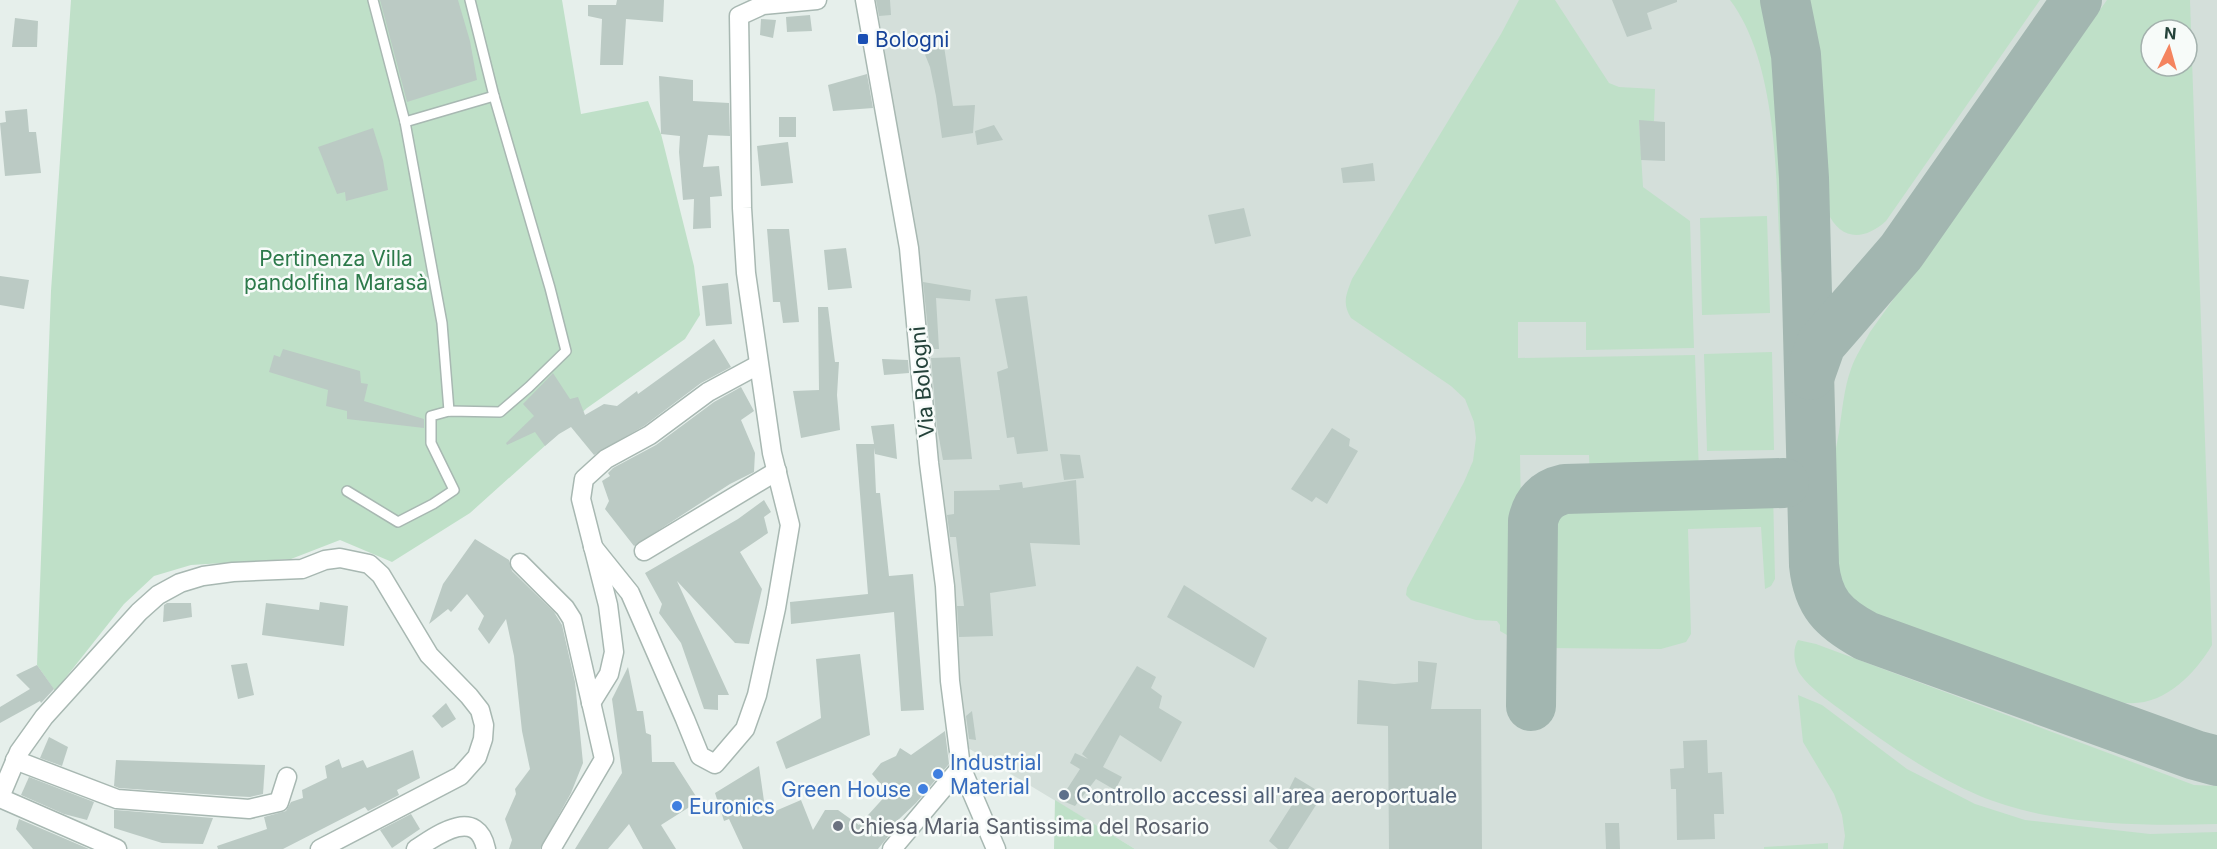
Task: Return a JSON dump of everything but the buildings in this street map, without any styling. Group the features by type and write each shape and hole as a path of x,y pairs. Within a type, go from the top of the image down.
{"street":[{"path":"593,547 630,593 700,756 715,764 745,729 757,695 776,608 790,525 772,453 746,273 742,219 739,16 763,5 817,0"},
{"name":"Via Bologni","path":"866,0 909,248 929,463 945,586 950,681 960,767 996,849"},
{"path":"591,703 609,674 614,652 608,605 581,499 584,479 606,459 650,435 708,392 758,365"},
{"path":"644,551 777,471"},
{"path":"117,849 0,797 19,752 44,717 139,612 158,595 180,583 223,573 302,569 325,560 340,558 369,564 390,588 429,655 470,696 480,710 484,724 483,739 477,757 460,776 320,849"},
{"path":"520,563 566,608 572,619 604,759 551,849"},
{"path":"15,760 117,799 249,809 279,802 287,777"},
{"path":"892,849 960,767"},
{"path":"416,849 444,830 458,826 470,828 480,834 486,849"}],"lane":[{"path":"373,0 405,122 442,323 449,411"},
{"path":"347,491 398,522 433,504 454,490 431,443 431,416 449,411 500,412 530,387 566,351 494,96 470,0"},
{"path":"405,122 494,96"}],"shaded area":[{"path":"876,0 2217,0 2217,849 1135,849 963,745 959,653 948,580 923,286"}],"green space":[{"name":"Pertinenza Villa pandolfina Marasà","path":"71,0 562,0 581,114 648,101 661,134 694,266 700,315 685,339 587,408 470,513 392,562 340,540 291,559 191,565 154,576 124,604 55,691 37,665 51,291"},
{"path":"1519,0 1555,0 1609,83 1619,87 1655,89 1654,121 1639,121 1643,187 1690,221 1694,348 1586,350 1586,322 1518,322 1518,358 1695,355 1699,475 1590,479 1589,455 1520,455 1523,631 1519,642 1510,642 1507,635 1500,631 1497,621 1476,620 1411,600 1406,595 1407,588 1473,461 1476,438 1474,422 1465,399 1451,386 1351,318 1346,303 1352,279 1501,34"},
{"path":"1730,0 1778,0 1789,101 1791,271 1781,272 1776,168 1767,94 1758,59 1746,27"},
{"path":"1805,0 2040,0 1886,221 1878,228 1861,235 1846,233 1839,228 1832,221 1825,205 1818,77"},
{"path":"2107,0 2190,0 2191,18 2139,18 2139,78 2193,78 2212,645 2195,669 2174,688 2161,696 2134,703 2119,702 1857,608 1843,589 1834,568 1827,524 1831,478 1847,384 1855,359 1870,332"},
{"path":"1767,216 1770,313 1702,315 1700,218"},
{"path":"1772,352 1774,450 1707,451 1704,354"},
{"path":"1773,490 1775,579 1771,586 1765,589 1761,527 1688,529 1691,634 1686,642 1661,649 1546,648 1536,640 1536,529 1544,512 1555,502 1569,497 1588,495"},
{"path":"1798,640 1816,644 2194,785 2217,786 2217,824 2152,825 2087,821 2029,811 1961,788 1908,757 1819,694 1798,670 1794,652"},
{"path":"1798,695 1822,705 1907,769 1975,804 2025,820 2150,834 2217,832 2217,849 1843,849 1845,836 1842,815 1834,794 1803,742"},
{"path":"1055,800 1135,849 1054,849"},
{"path":"1828,843 1828,849 1764,849 1764,847"}],"taxiway":[{"path":"1785,0 1796,55 1804,178 1814,565 1819,590 1829,608 1845,623 1866,636 2217,761"},
{"path":"1810,375 1821,344 1901,252 2077,0"},
{"path":"1531,706 1533,521 1537,509 1548,496 1565,489 1784,483"}],"place":[{"name":"Bologni","path":"863,39"},
{"name":"Industrial Material","path":"938,774"},
{"name":"Green House","path":"923,789"},
{"name":"Controllo accessi all'area aeroportuale","path":"1064,795"},
{"name":"Euronics","path":"677,806"},
{"name":"Chiesa Maria Santissima del Rosario","path":"838,826"}]}
